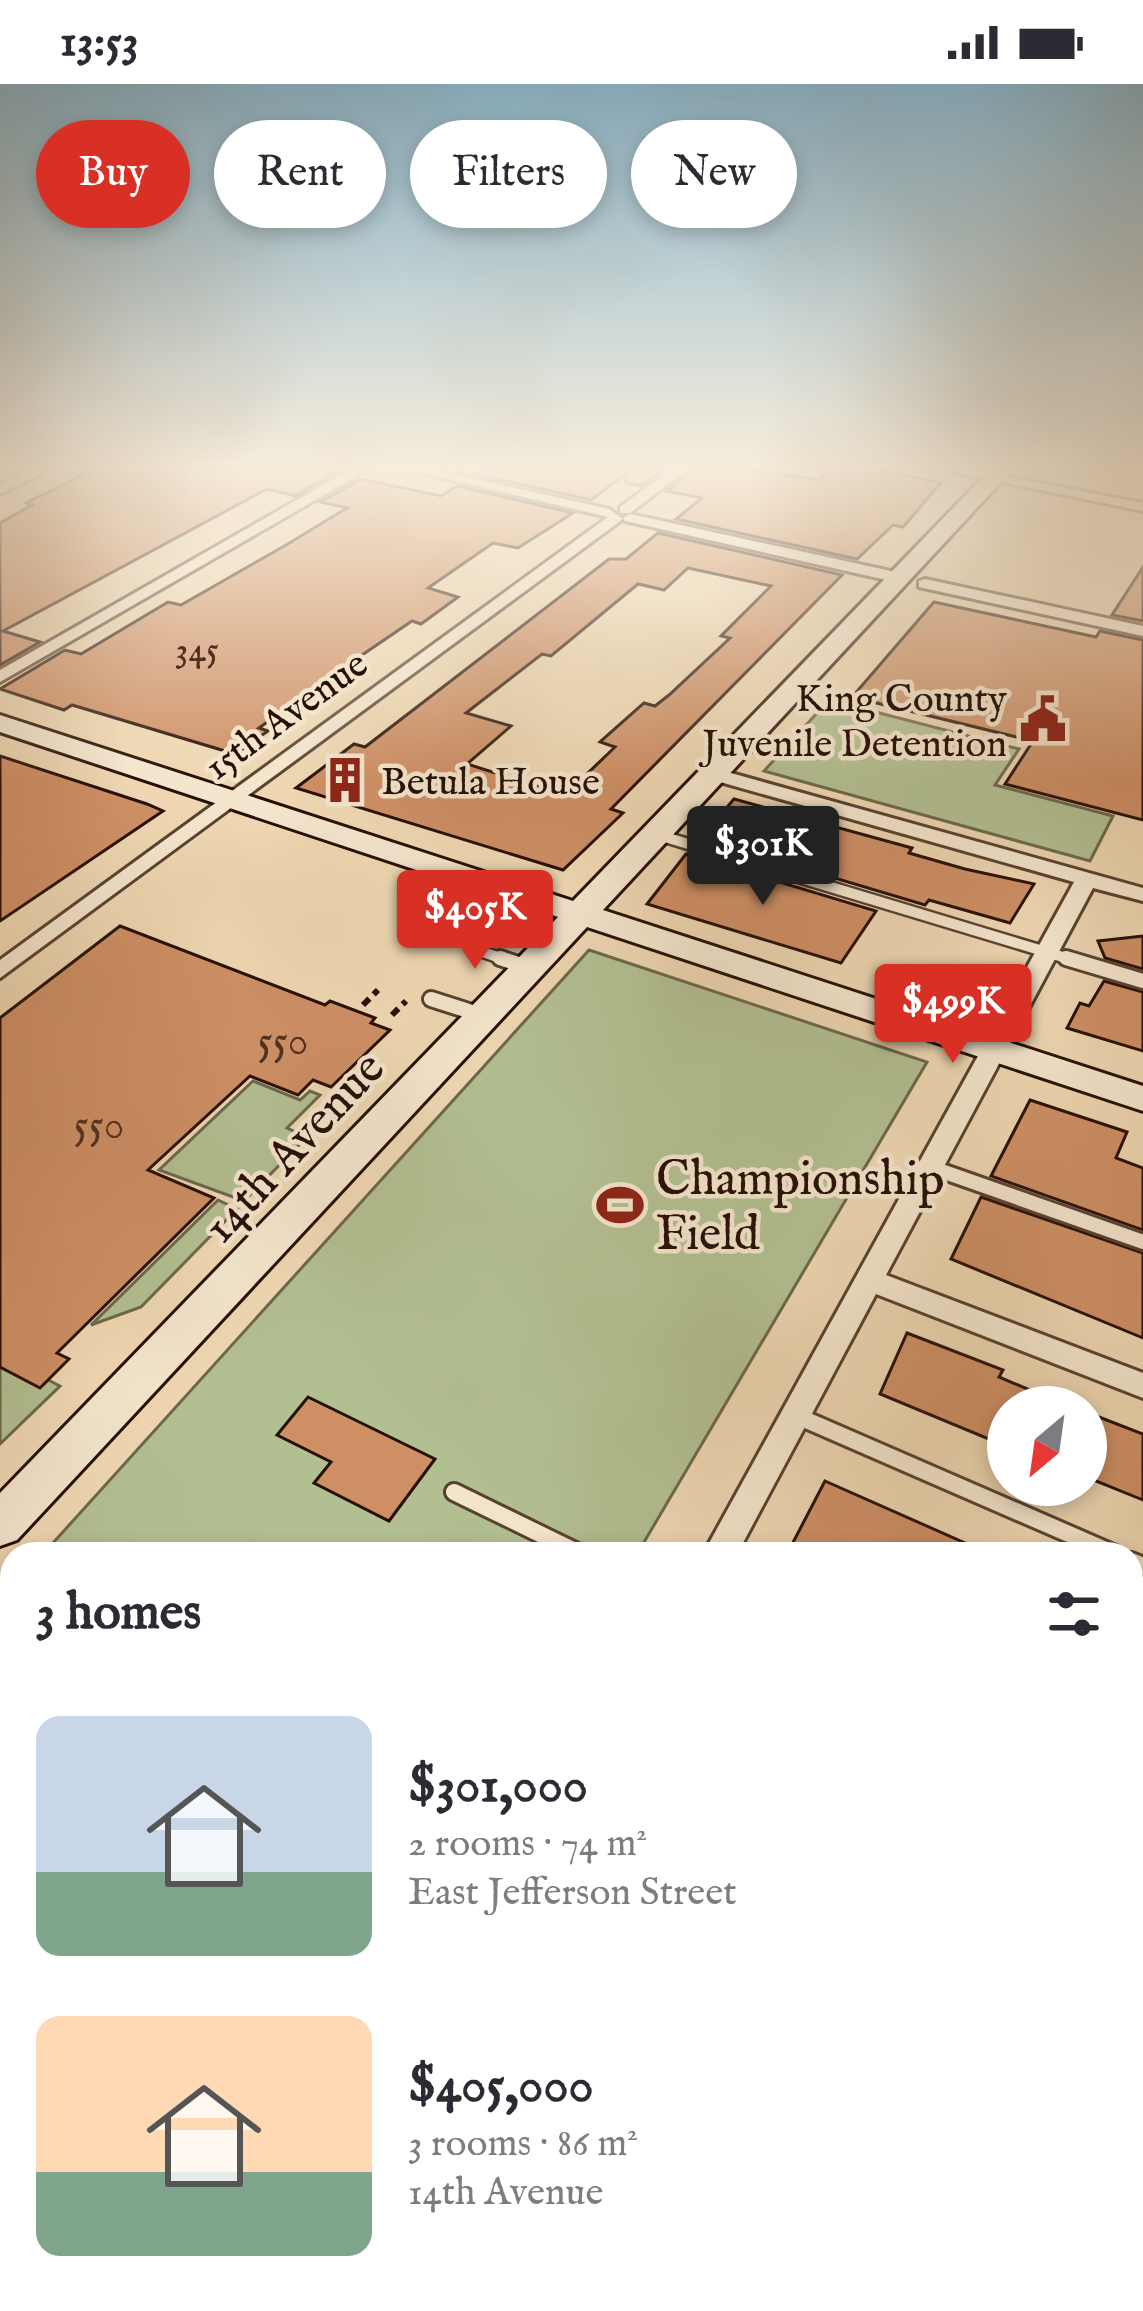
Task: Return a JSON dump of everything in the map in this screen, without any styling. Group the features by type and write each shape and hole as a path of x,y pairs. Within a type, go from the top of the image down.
{"street":[{"path":"0,677 181,573"},
{"name":"15th Avenue","path":"0,970 540,573"},
{"path":"876,573 1143,631"},
{"name":"14th Avenue","path":"0,1525 577,914 919,573"},
{"path":"0,723 1143,1099"},
{"path":"713,774 1143,895"},
{"path":"727,1542 873,1281 1087,879"},
{"path":"873,1281 1143,1386"}],"lane":[{"path":"655,834 1143,981"},
{"path":"477,950 527,967"},
{"path":"431,999 481,1016"},
{"path":"933,1168 1143,1242"},
{"path":"797,1416 1086,1542"},
{"path":"454,1492 556,1542"}],"path":[{"path":"363,1005 378,990"},
{"path":"392,1016 407,1001"}],"green space":[{"path":"829,700 1019,749 995,785 1113,816 1090,861 764,771"},
{"name":"Championship Field","path":"589,950 927,1062 644,1542 54,1542"},
{"path":"253,1081 300,1100 310,1091 320,1095 287,1128 307,1137 244,1201 159,1170"},
{"path":"218,1200 237,1209 141,1307 91,1325"},
{"path":"0,1355 60,1386 0,1444"}],"building":[{"path":"0,573 111,573 3,631 40,642 0,665"},
{"path":"237,573 450,573 428,588 458,597 421,624 412,621 318,685 259,728 268,731 235,754 72,705 64,710 0,689 65,650 81,654 168,602 181,605"},
{"path":"591,573 683,573 664,590 638,584 551,656 542,654 466,713 511,726 467,764 565,795 615,747 600,742 644,703 655,706 669,695 730,638 721,636 771,586 711,573 842,575 611,809 623,813 563,870 296,788 354,744 365,747"},
{"path":"1139,573 1143,573 1143,621 1112,615"},
{"name":"King County Juvenile Detention","path":"934,602 1096,637 1100,631 1143,640 1143,820 1005,784 1033,741 852,697"},
{"path":"0,756 147,804 163,811 0,921"},
{"path":"734,799 912,848 909,853 965,869 1034,884 1010,923 929,900 925,905 701,838"},
{"path":"686,854 876,911 841,963 647,904"},
{"path":"120,926 325,1005 330,1001 375,1018 371,1023 390,1030 331,1087 313,1080 298,1095 250,1076 148,1170 214,1198 57,1353 69,1359 40,1388 0,1367 0,1018"},
{"path":"1143,936 1143,969 1105,958 1098,941"},
{"path":"1104,981 1143,992 1143,1051 1067,1028 1080,1003 1089,1006"},
{"path":"1030,1100 1127,1132 1116,1158 1143,1168 1143,1230 991,1176"},
{"path":"981,1197 1143,1253 1143,1338 951,1259"},
{"path":"907,1333 1003,1370 999,1377 1020,1386 987,1386 987,1438 880,1394"},
{"path":"308,1397 435,1459 389,1521 314,1483 331,1462 277,1435"},
{"path":"1107,1420 1143,1434 1143,1500 1107,1485"},
{"path":"825,1481 963,1542 793,1542"}],"place":[{"name":"King County Juvenile Detention","path":"1043,719"},
{"name":"Betula House","path":"345,780"},
{"name":"Championship Field","path":"620,1205"}]}
